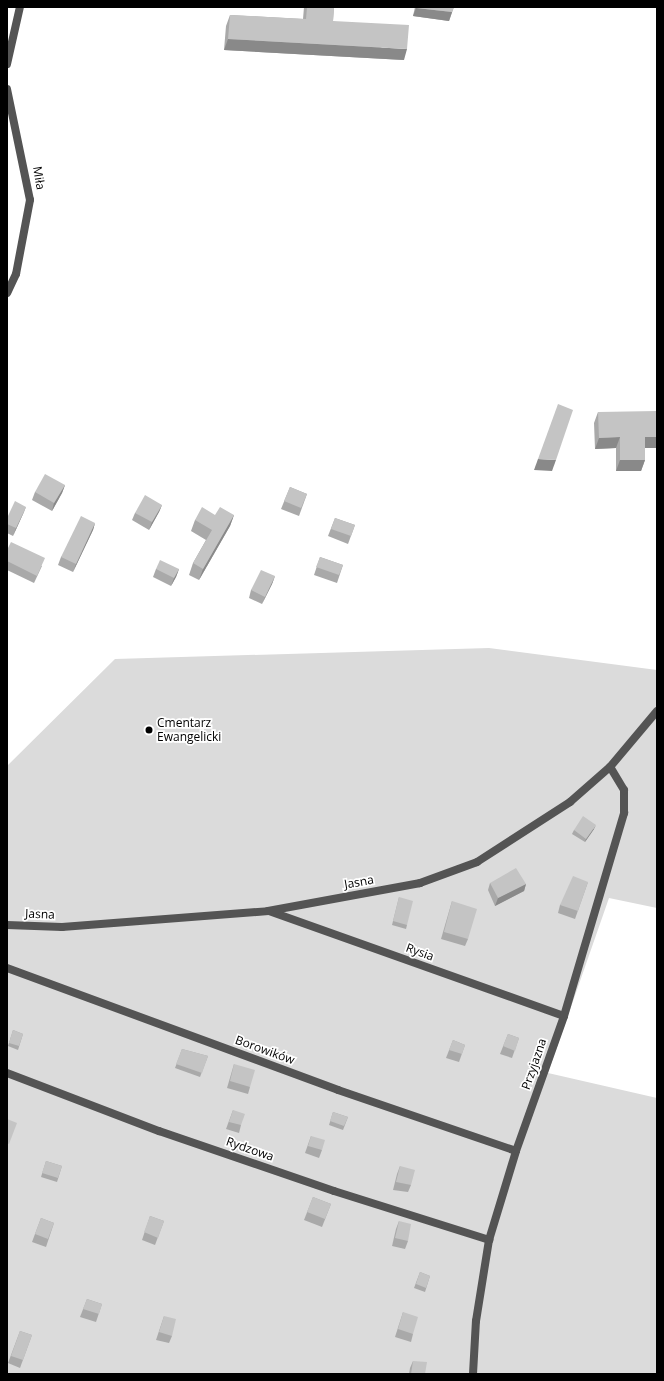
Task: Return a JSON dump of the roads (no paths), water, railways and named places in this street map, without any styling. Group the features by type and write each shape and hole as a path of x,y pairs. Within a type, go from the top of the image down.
{"street":[{"path":"7,64 20,7"},
{"name":"Miła","path":"7,90 30,200 16,274 7,293"},
{"name":"Jasna","path":"7,925 62,927 268,911 420,883 477,862 570,802 610,767 657,711"},
{"name":"Przyjazna","path":"473,1374 477,1314 489,1240 516,1151 564,1016 624,813 624,790 610,767"},
{"name":"Rysia","path":"268,911 564,1016"},
{"name":"Borowików","path":"7,968 338,1090 516,1151"},
{"name":"Rydzowa","path":"7,1073 159,1131 334,1191 489,1240"}],"place":[{"name":"Cmentarz Ewangelicki","path":"149,730"}]}
